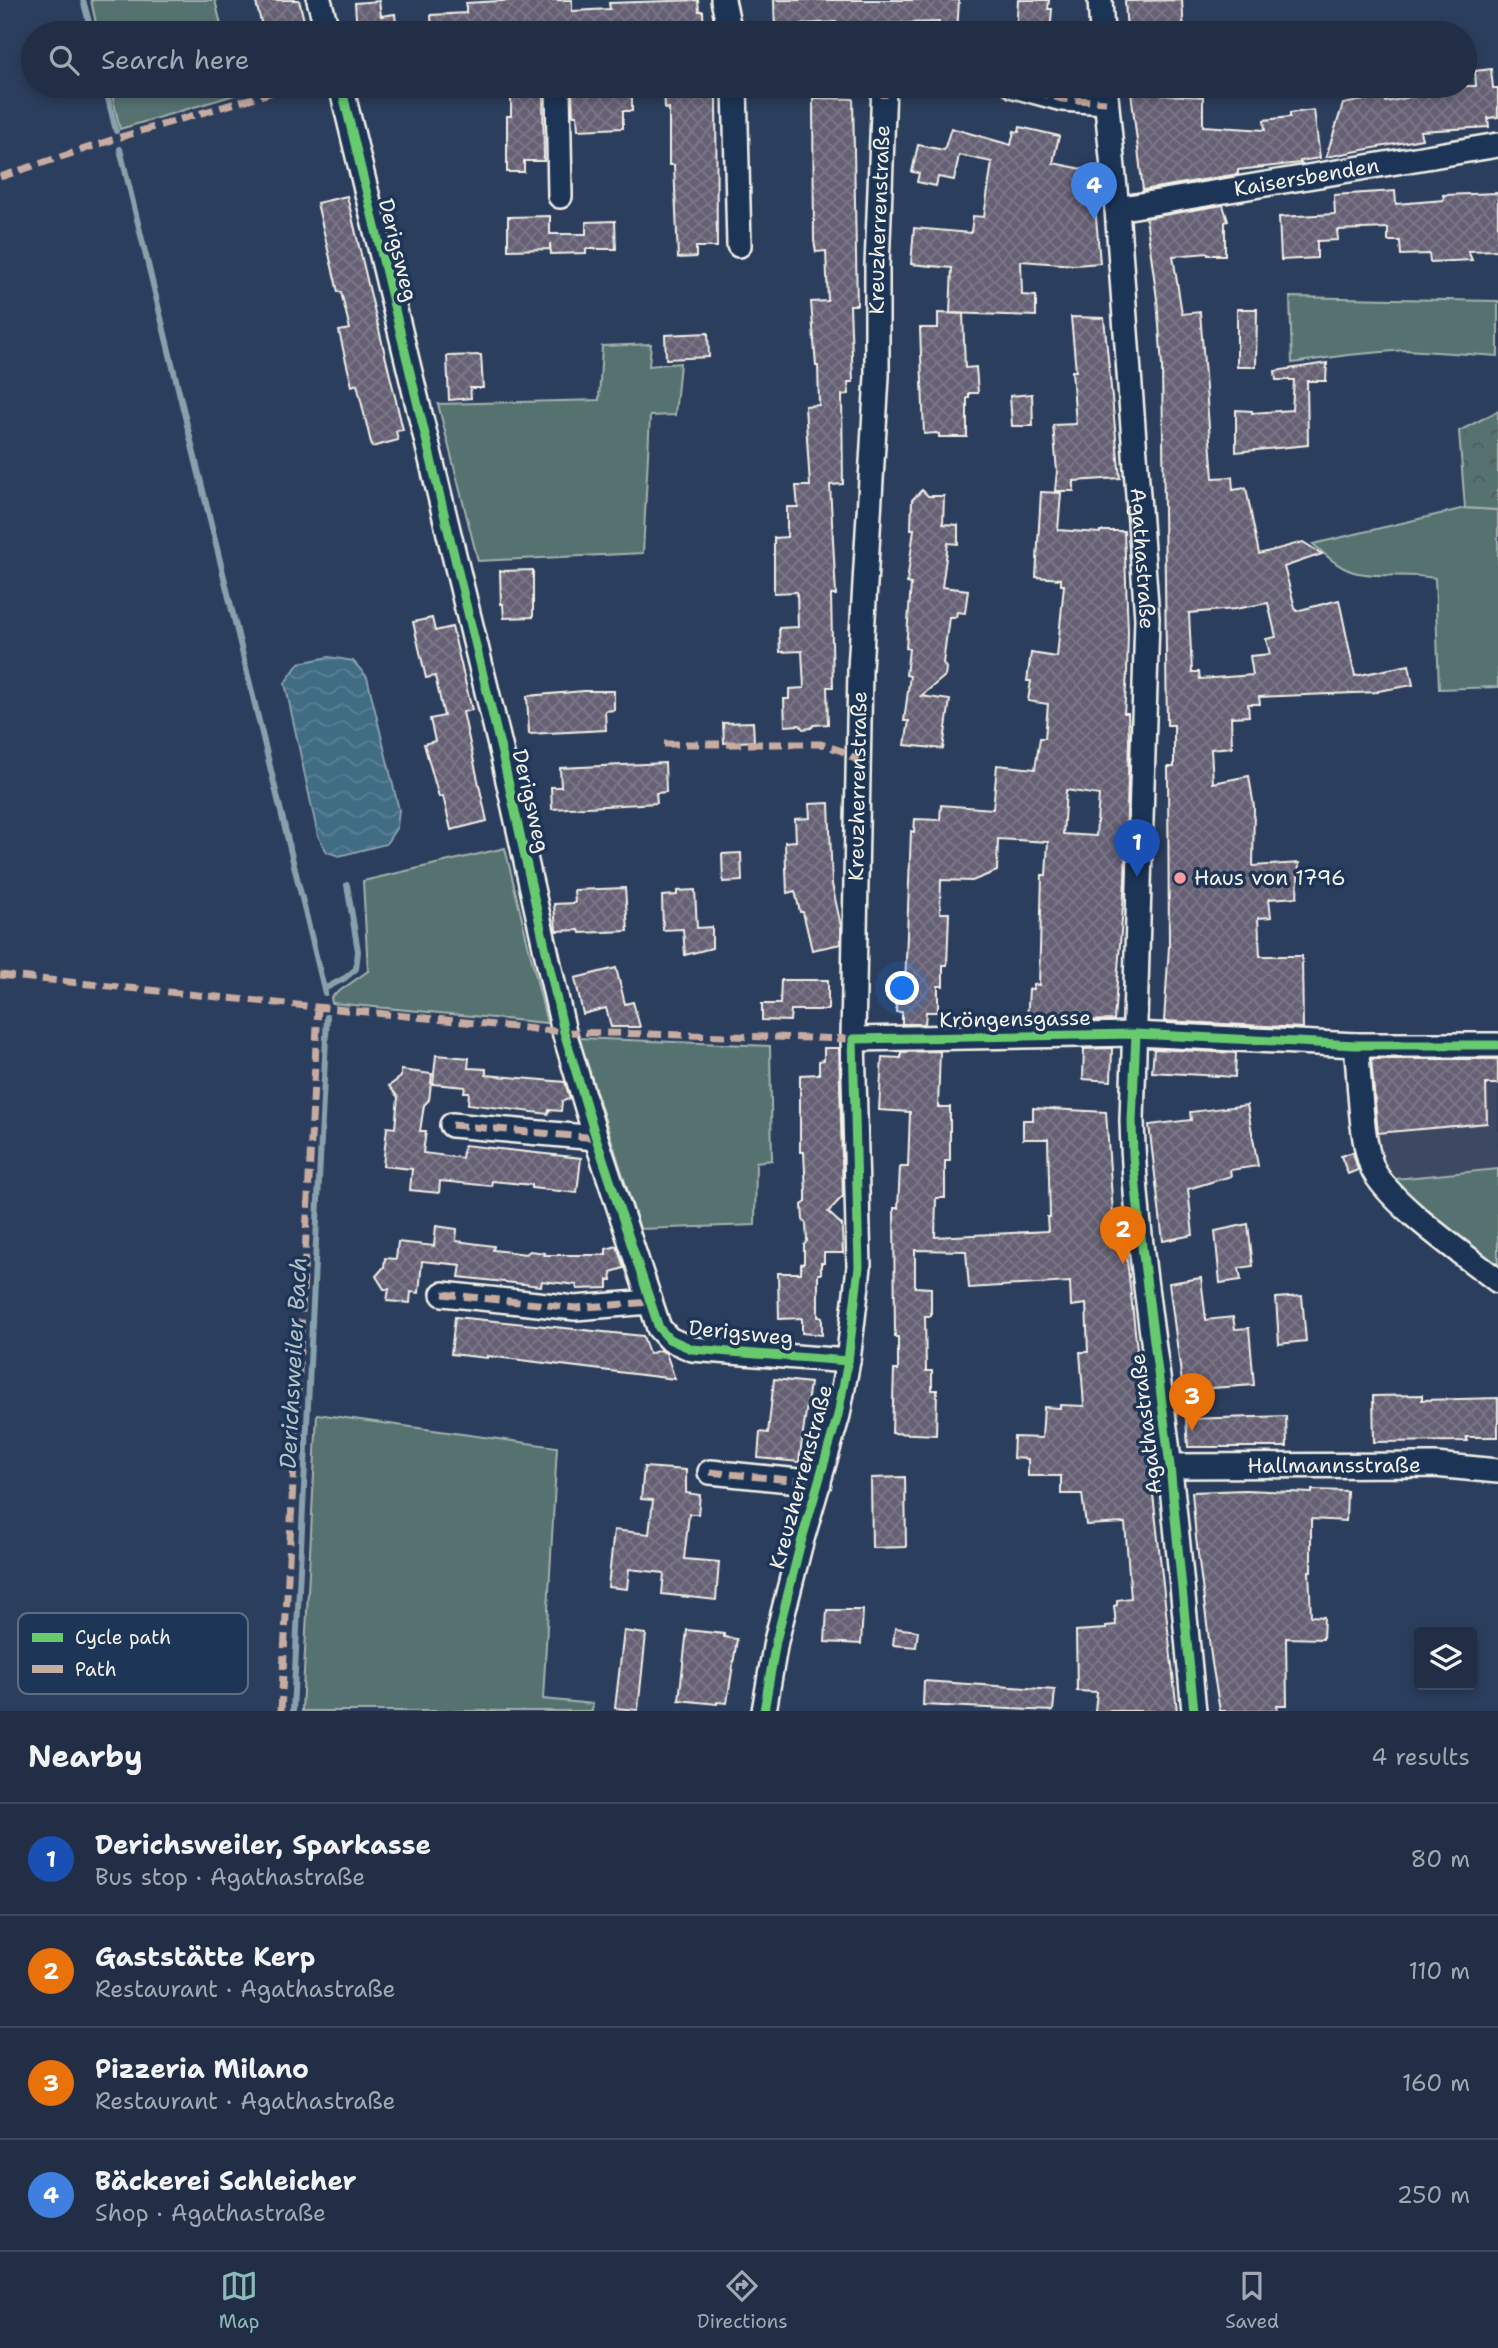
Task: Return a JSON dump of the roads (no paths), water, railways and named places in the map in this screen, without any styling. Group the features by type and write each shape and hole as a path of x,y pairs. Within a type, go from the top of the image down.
{"street":[{"path":"319,0 325,21"},
{"path":"723,0 727,21"},
{"path":"1100,0 1101,21"},
{"name":"Derigsweg","path":"344,98 500,744 564,1032 659,1328 679,1345 692,1349 848,1361"},
{"path":"558,98 560,196"},
{"path":"735,98 739,245"},
{"name":"Kreuzherrenstraße","path":"764,1711 776,1641 838,1415 848,1361 859,1267 853,1039 860,670 877,376 877,267 884,98"},
{"name":"Agathastraße","path":"1106,98 1147,618 1133,1156 1170,1466 1194,1711"},
{"name":"Kaisersbenden","path":"1117,209 1498,145"},
{"path":"1136,1034 1356,1045 1498,1045"},
{"name":"Kröngensgasse","path":"853,1039 1136,1034"},
{"path":"1356,1045 1366,1141 1380,1182 1404,1206 1498,1281"},
{"path":"452,1125 596,1138"},
{"path":"443,1294 575,1308 650,1302"},
{"name":"Hallmannsstraße","path":"1170,1466 1435,1465 1498,1471"},
{"name":"Kreuzherrenstraße","path":"710,1472 819,1483"}],"water":[{"path":"329,657 353,661 367,677 399,810 397,827 386,844 339,856 327,852 318,836 285,683 299,663"}],"waterway":[{"name":"Derichsweiler Bach","path":"83,0 89,21"},
{"name":"Derichsweiler Bach","path":"108,98 116,131"},
{"path":"120,149 325,993"},
{"path":"324,989 356,969 358,951 347,885"},
{"name":"Derichsweiler Bach","path":"293,1711 327,1017"}],"place":[{"name":"Bäckerei Schleicher","path":"1094,220"},
{"name":"Derichsweiler, Sparkasse","path":"1137,877"},
{"name":"Haus von 1796","path":"1180,878"},
{"name":"Gaststätte Kerp","path":"1123,1264"},
{"name":"Pizzeria Milano","path":"1192,1431"}]}
